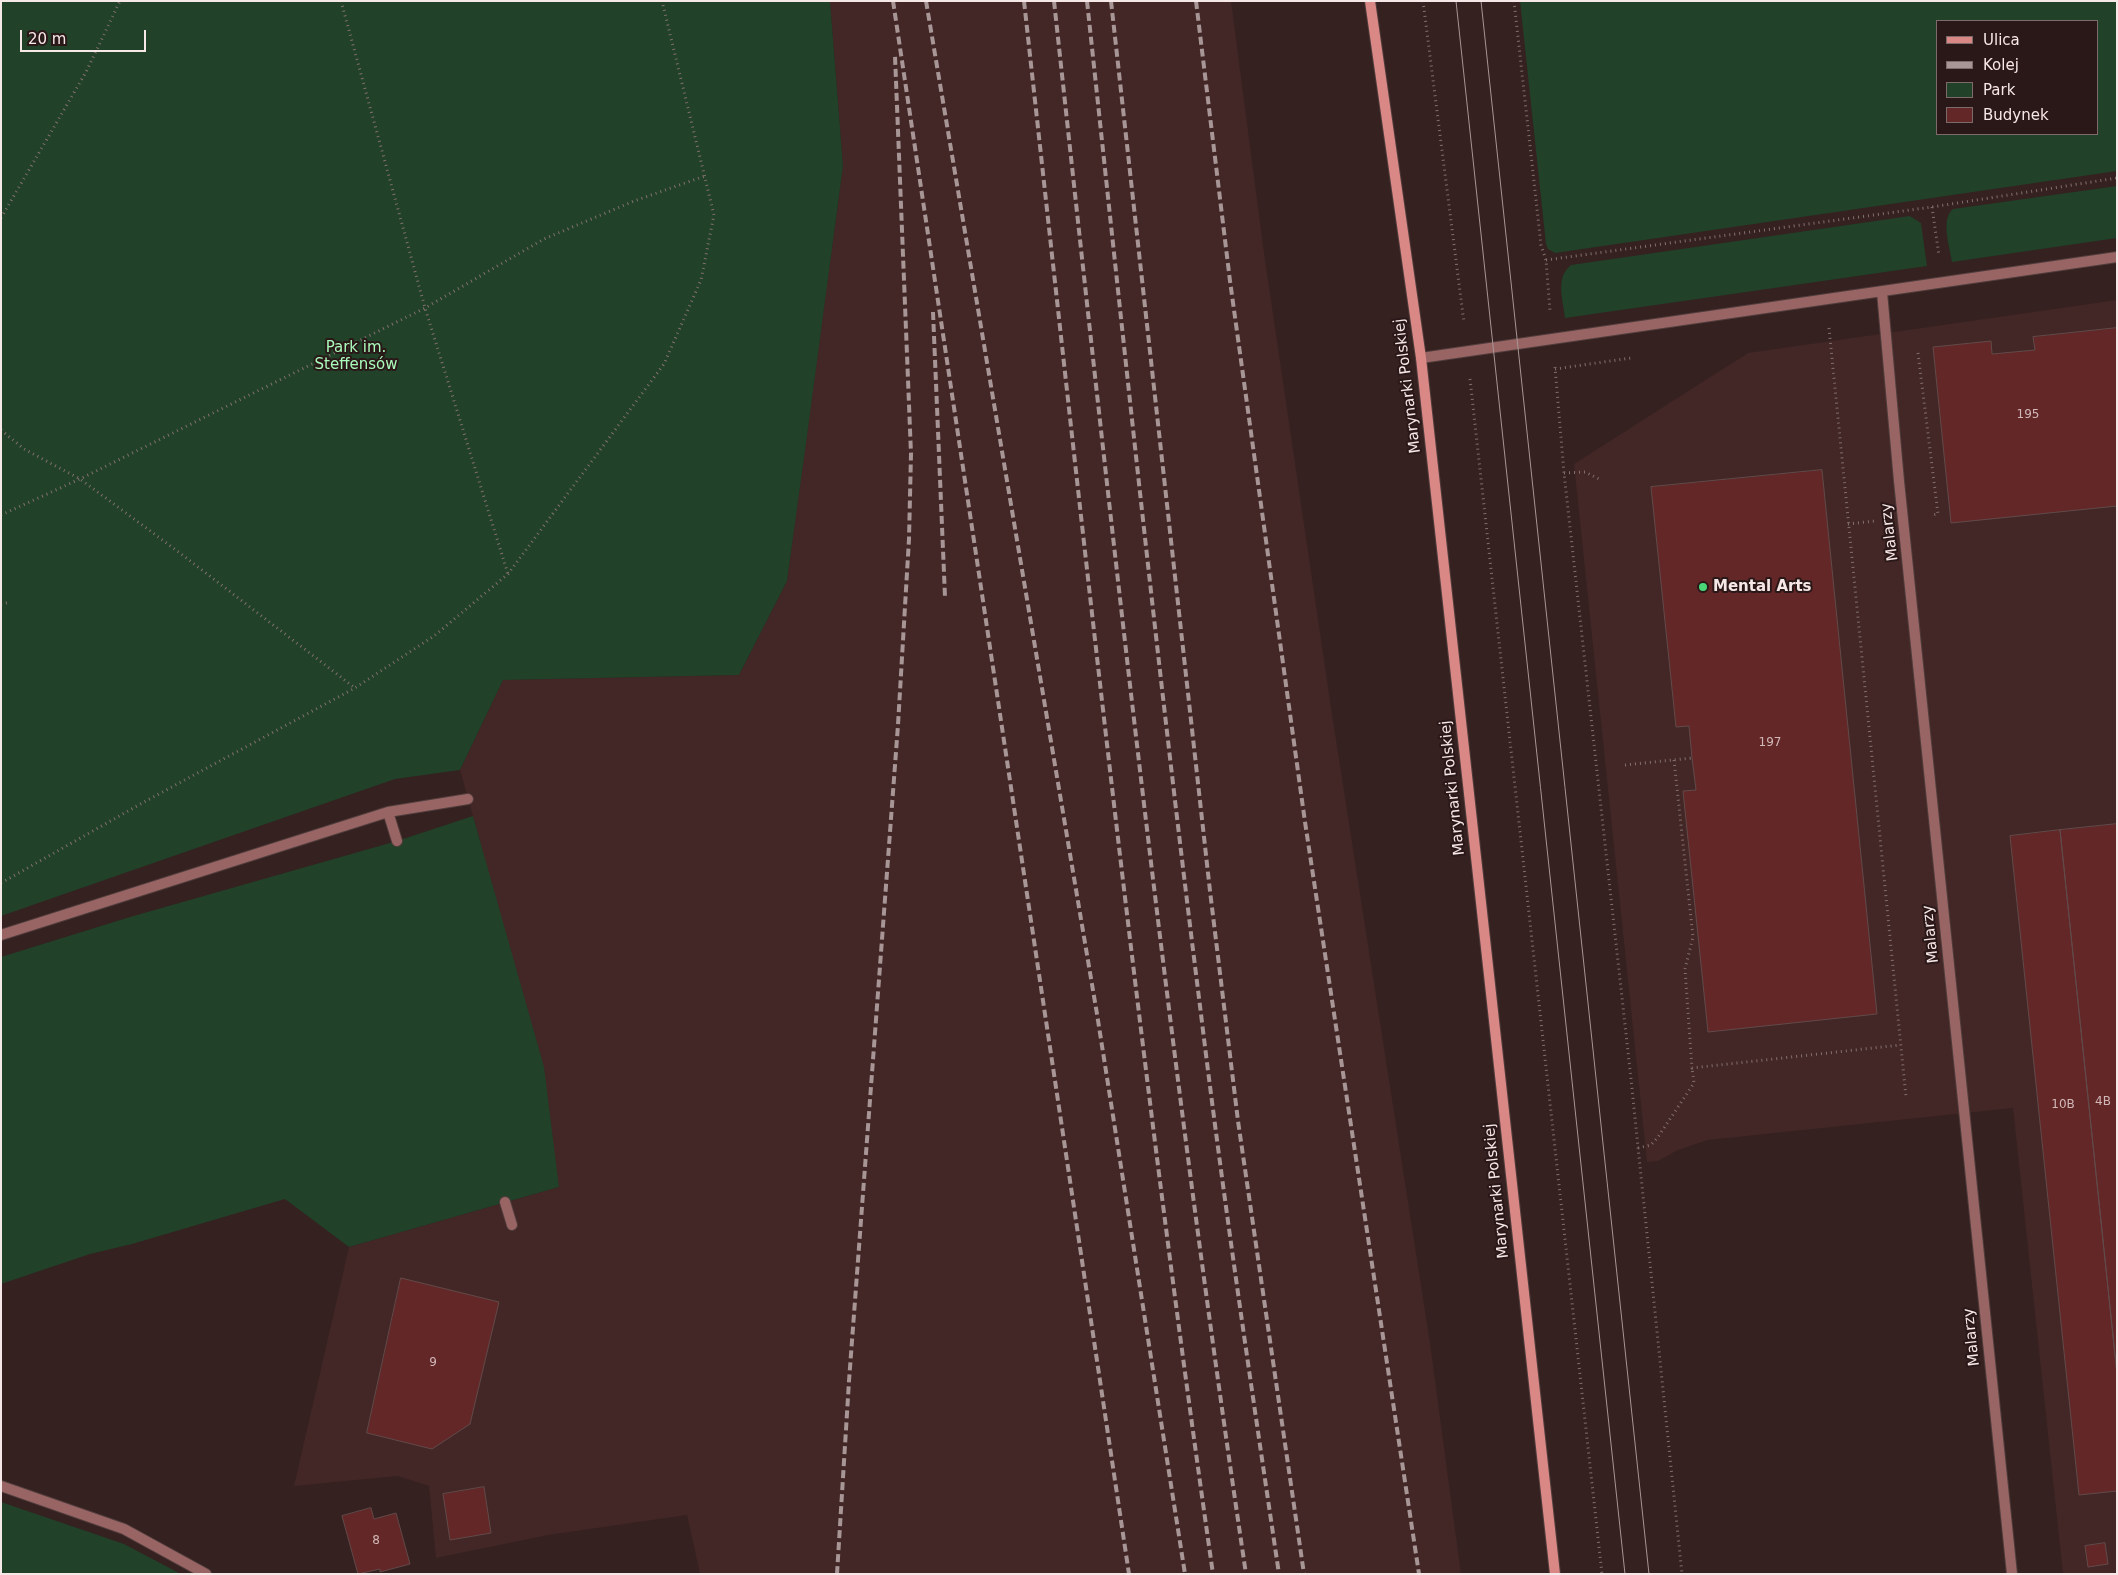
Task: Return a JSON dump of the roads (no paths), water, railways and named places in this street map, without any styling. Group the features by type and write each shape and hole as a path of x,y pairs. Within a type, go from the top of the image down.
{"main road":[{"name":"Marynarki Polskiej","path":"1370,1 1421,358 1555,1574"}],"street":[{"path":"1421,358 2117,258"},
{"name":"Malarzy","path":"1882,292 1899,481 2012,1574"},
{"path":"1,935 388,812 468,799"},
{"path":"388,812 396,841"},
{"path":"505,1202 512,1225"},
{"path":"1,1486 124,1529 206,1574"}],"tram line":[{"path":"1456,1 1625,1574"},
{"path":"1481,1 1649,1574"}],"railway":[{"path":"893,1 1129,1574"},
{"path":"926,1 1097,1014 1185,1574"},
{"path":"1024,1 1112,788 1160,1181 1213,1574"},
{"path":"1054,1 1119,592 1166,985 1191,1181 1246,1574"},
{"path":"1087,1 1141,504 1185,881 1228,1219 1279,1574"},
{"path":"1111,1 1210,891 1238,1121 1304,1574"},
{"path":"1196,1 1230,281 1305,822 1419,1574"},
{"path":"837,1574 849,1381 898,725 909,539 911,454 895,56"},
{"path":"933,312 945,597"}],"place":[{"name":"Mental Arts","path":"1703,587"}],"park label":[{"name":"Park im. Steffensów","path":"356,356"}]}
